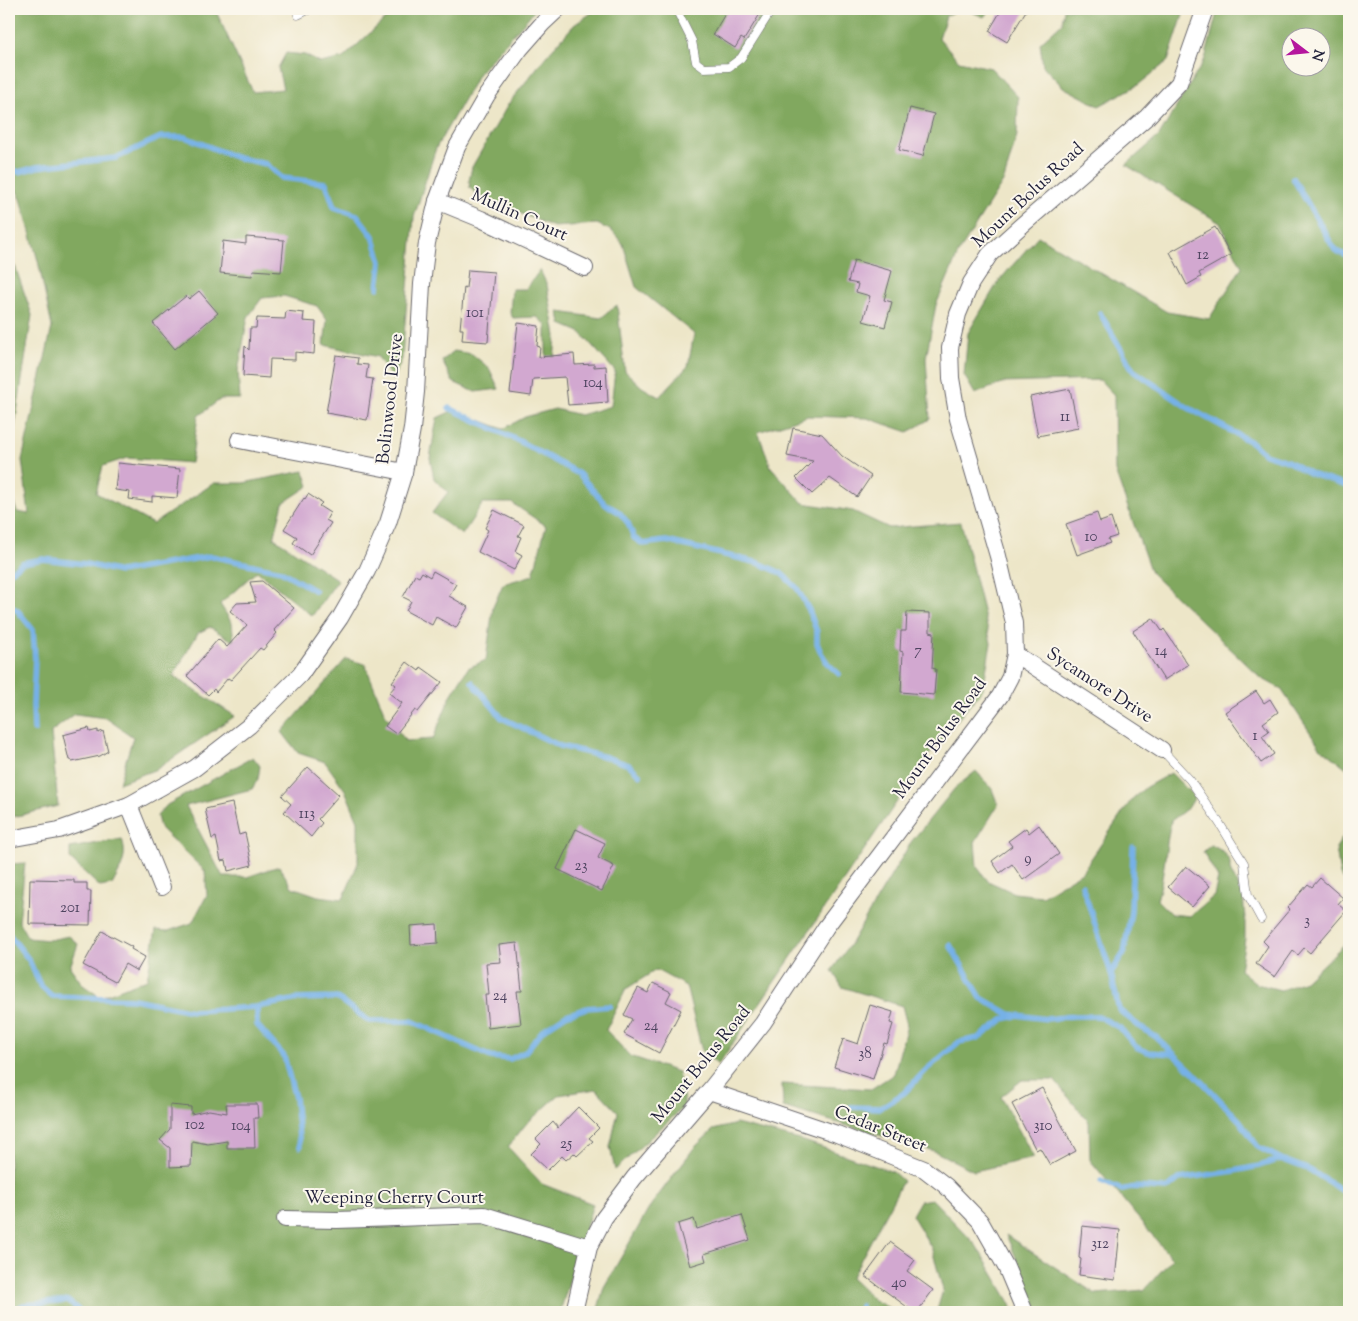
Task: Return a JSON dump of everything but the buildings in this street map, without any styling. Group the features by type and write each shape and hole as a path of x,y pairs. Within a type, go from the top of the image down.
{"street":[{"name":"Bolinwood Drive","path":"9,840 59,830 129,805 195,768 248,726 300,675 340,618 367,570 388,524 404,472 412,429 416,392 422,284 427,243 437,201 456,147 487,95 520,49 558,9"},
{"name":"Mount Bolus Road","path":"574,1312 590,1247 604,1218 634,1178 709,1091 763,1023 826,927 1000,696 1010,676 1015,654 1014,623 1008,592 958,419 951,378 950,348 958,314 971,283 990,254 1147,117 1179,83 1205,9"},
{"name":"Mullin Court","path":"437,201 481,219 584,268"},
{"path":"239,440 404,472"},
{"name":"Sycamore Drive","path":"1015,654 1162,750"},
{"path":"129,805 162,887"},
{"name":"Cedar Street","path":"709,1091 837,1134 924,1169 946,1186 980,1221 1006,1267 1025,1312"},
{"name":"Weeping Cherry Court","path":"285,1219 337,1220 484,1215 590,1247"}],"lane":[{"path":"298,15 310,9"},
{"path":"676,9 692,40 696,62 704,68 728,66 741,58 772,9"},
{"path":"1162,750 1190,780 1244,863 1248,894 1261,919"}],"green space":[{"path":"9,9 215,9 253,92 283,89 278,68 286,53 305,55 320,63 343,58 396,9 536,9 479,73 436,148 414,217 402,359 393,380 378,357 324,345 327,320 317,306 284,296 262,298 248,317 238,371 240,399 221,399 198,416 191,463 127,458 103,466 96,493 153,524 214,483 243,483 304,471 309,486 283,503 274,538 338,580 312,616 257,571 220,604 232,623 234,642 210,627 198,633 173,676 235,716 157,769 119,783 133,737 106,718 75,714 51,732 58,806 9,818 9,488 17,512 29,514 22,460 52,327 38,261 21,199 9,176"},
{"path":"597,9 961,9 946,16 939,38 959,61 991,68 1018,97 1017,135 1004,180 959,252 936,305 926,358 930,419 908,432 867,418 808,416 758,432 771,467 803,503 853,511 889,528 961,522 991,643 983,689 928,756 718,1065 702,1051 686,986 656,970 626,989 606,1030 630,1056 678,1072 685,1106 615,1170 610,1147 618,1112 596,1089 559,1095 526,1124 508,1147 542,1184 593,1204 560,1312 9,1312 9,864 25,863 19,922 28,938 49,940 69,936 78,944 70,967 83,985 100,997 147,979 156,930 168,931 192,923 207,895 205,871 160,828 157,816 167,805 253,757 260,766 258,779 252,789 186,806 223,877 247,877 279,866 292,887 318,896 343,899 358,863 358,821 345,790 325,762 298,753 282,732 346,659 365,664 385,714 406,741 433,739 450,697 468,668 486,660 493,607 503,584 533,575 546,526 512,503 483,503 462,535 432,513 448,492 434,479 430,458 437,418 454,410 503,429 525,417 555,409 580,415 611,406 615,371 580,332 561,324 559,312 601,318 617,305 625,371 642,387 659,397 688,366 694,334 636,287 623,244 612,231 597,224 554,227 480,197 470,188 469,181 472,167 509,103 547,55 574,25"},
{"path":"964,9 990,9 984,17"},
{"path":"1064,9 1185,9 1168,61 1138,85 1099,106 1063,87 1043,66 1040,43 1062,23"},
{"path":"1218,9 1349,9 1349,770 1320,747 1281,689 1261,678 1151,573 1115,471 1114,395 1100,380 1002,383 975,394 964,375 968,333 998,282 1038,236 1167,312 1209,319 1242,267 1220,223 1126,165 1159,136 1205,59"},
{"path":"15,266 32,315 9,464 9,270"},
{"path":"540,270 547,285 556,336 554,361 546,363 546,325 537,317 513,318 510,313 512,289 526,289"},
{"path":"454,351 472,354 489,368 499,389 475,392 453,382 442,361"},
{"path":"976,771 992,789 998,805 975,842 977,867 988,881 1014,893 1042,896 1082,872 1132,799 1146,787 1171,773 1195,797 1189,807 1171,821 1157,900 1171,914 1190,916 1214,896 1218,878 1203,852 1211,845 1224,852 1230,862 1230,870 1243,896 1245,939 1240,970 1257,984 1281,990 1305,981 1349,940 1349,1312 1035,1312 1023,1273 1006,1235 1096,1294 1144,1290 1172,1259 1090,1160 1089,1122 1054,1080 1022,1080 1001,1097 1034,1158 974,1171 934,1151 783,1107 782,1084 871,1089 894,1074 907,1025 902,1006 842,987 832,970 851,943 911,842 955,788"},
{"path":"1349,827 1349,887 1340,875 1336,848"},
{"path":"122,839 124,857 121,868 112,885 100,887 70,859 70,848"},
{"path":"736,1124 804,1141 893,1172 903,1181 851,1278 874,1300 897,1312 597,1312 604,1287 651,1205 694,1148 713,1130"},
{"path":"932,1199 976,1245 1011,1304 1013,1312 934,1312 937,1310 943,1290 932,1249 912,1215 920,1201"}],"waterway":[{"path":"9,169 19,172 37,167 116,158 161,137 185,137 235,157 266,164 282,178 326,183 334,207 357,215 373,236 381,262 378,288"},
{"path":"1293,178 1335,250 1349,257"},
{"path":"1100,313 1133,370 1187,407 1251,442 1265,454 1287,461 1311,474 1349,487"},
{"path":"449,408 519,441 579,474 605,504 619,512 628,523 634,538 643,544 666,541 759,563 781,573 797,588 809,610 817,632 817,643 821,653 828,664 839,674"},
{"path":"9,573 22,563 43,559 86,564 120,572 211,556 281,571 315,591"},
{"path":"9,605 18,611 33,630 35,658 34,730"},
{"path":"472,682 502,718 560,746 606,757 629,765 640,775"},
{"path":"1133,847 1131,911 1124,953 1111,973 1119,1010 1156,1037 1192,1071 1240,1121 1258,1147 1281,1159 1310,1170 1349,1195"},
{"path":"1082,885 1111,973"},
{"path":"9,934 29,960 40,985 52,996 134,999 192,1011 257,1007 298,999 337,998 369,1021 412,1021 491,1057 510,1059 525,1052 543,1030 566,1015 587,1008 610,1006"},
{"path":"950,945 981,998 1009,1014 1047,1019 1098,1016 1120,1028 1136,1047 1148,1052 1173,1054"},
{"path":"257,1007 257,1025 284,1056 295,1098 300,1147"},
{"path":"851,1107 880,1108 904,1093 927,1069 959,1042 979,1038 1004,1019 1015,1016"},
{"path":"1101,1181 1122,1190 1135,1187 1167,1189 1179,1179 1234,1171 1281,1159"},
{"path":"12,1312 23,1305 68,1301 81,1312"},
{"path":"860,1312 861,1306"}]}
